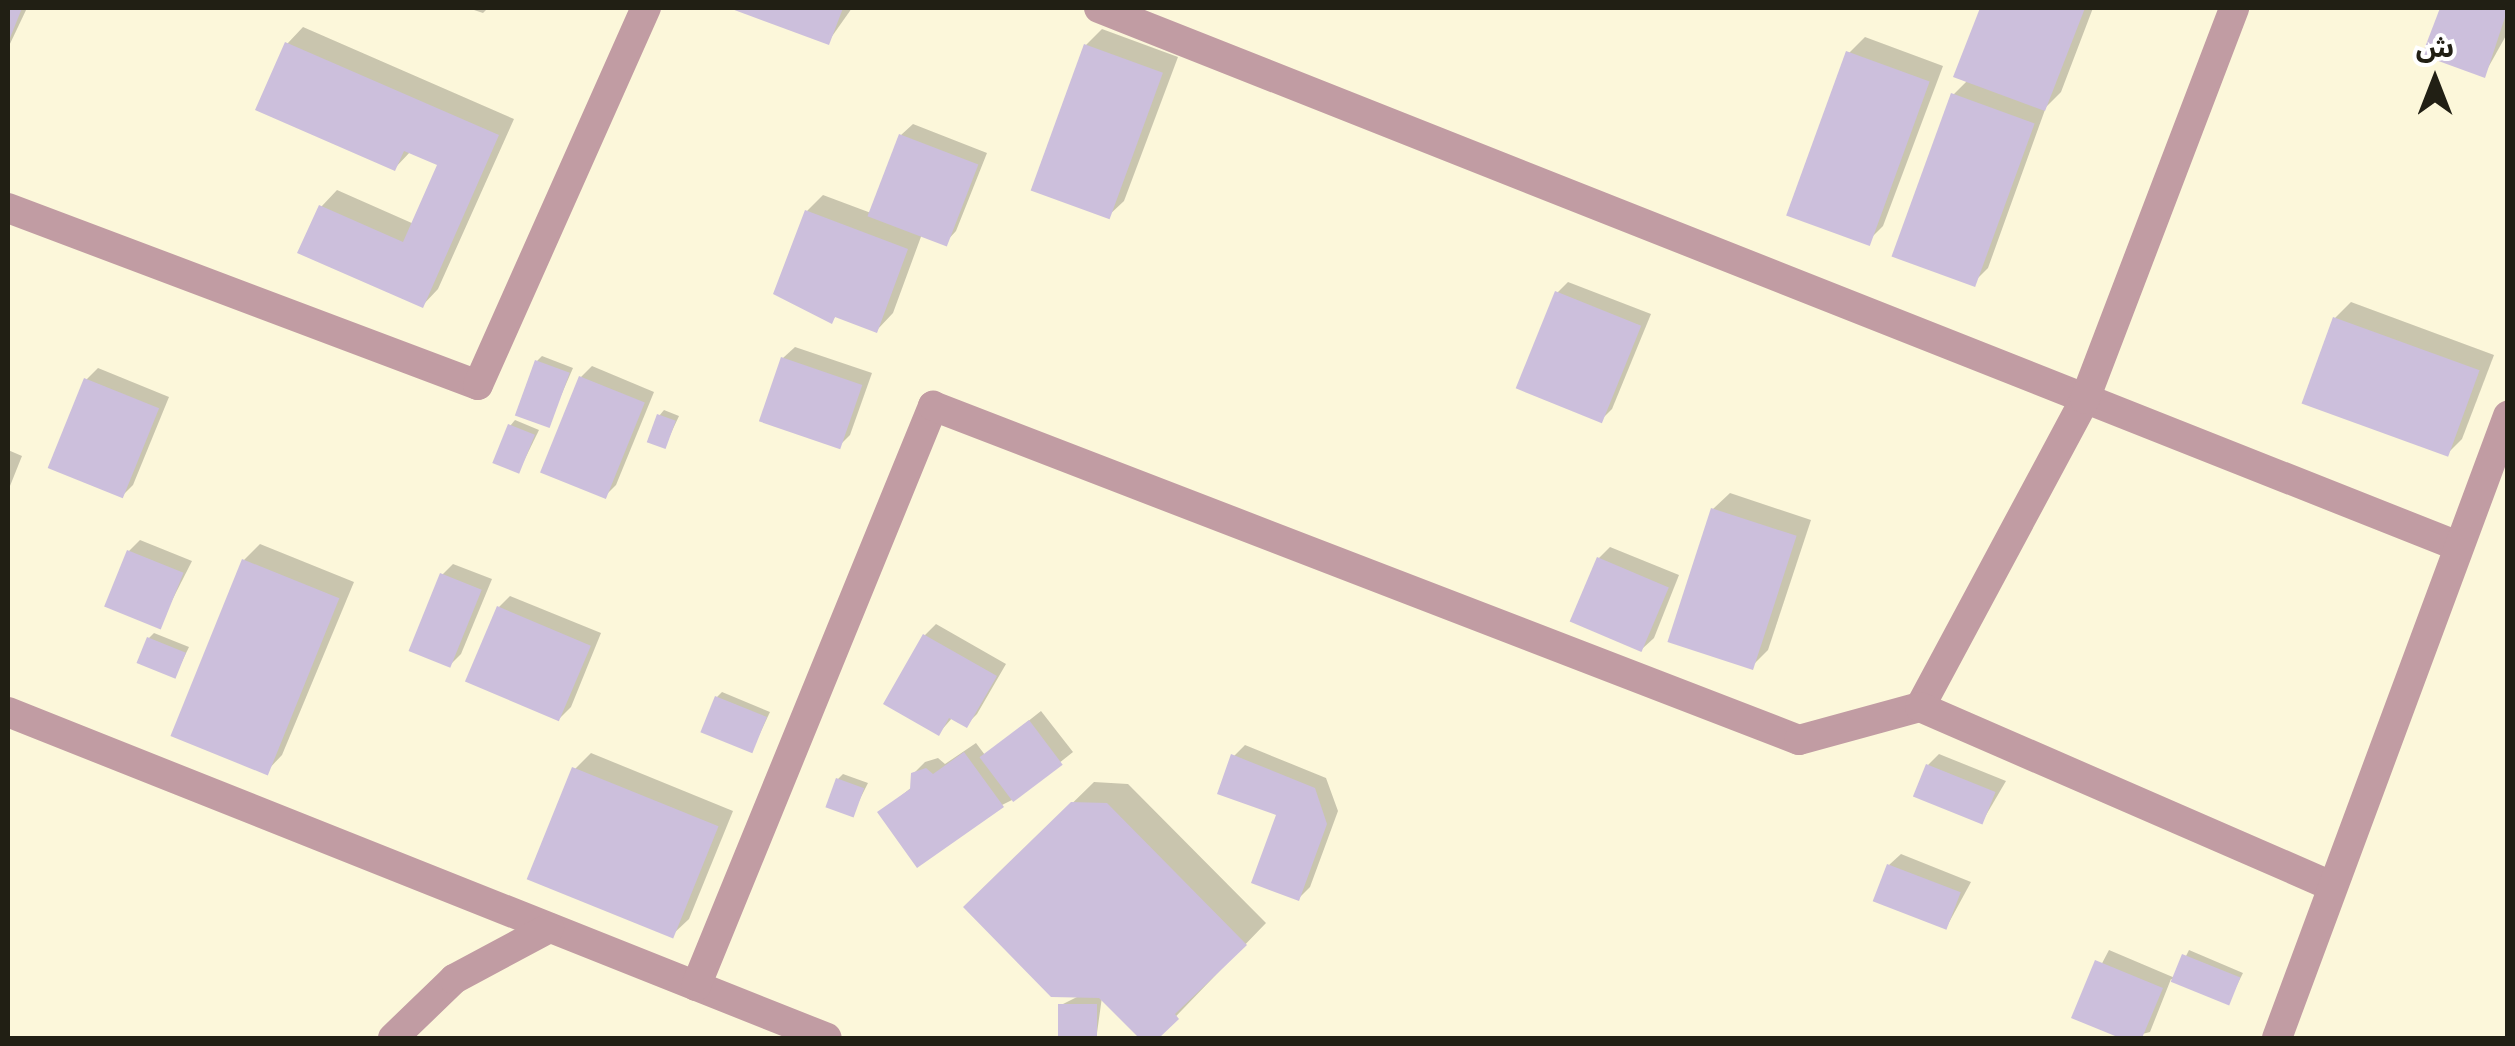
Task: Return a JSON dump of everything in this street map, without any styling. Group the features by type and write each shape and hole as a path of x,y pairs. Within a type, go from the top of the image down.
{"street":[{"path":"8,208 478,385 646,8"},
{"path":"1099,8 2455,544"},
{"path":"1920,707 2085,398 2234,8"},
{"path":"696,986 932,406 1799,740 1920,707 2332,886"},
{"path":"2276,1038 2455,544 2508,416"},
{"path":"8,712 827,1038"},
{"path":"393,1038 454,979 549,928"}],"building":[{"path":"8,8 22,8 8,43"},
{"path":"729,8 843,8 829,45"},
{"path":"1980,8 2085,8 2045,111 1953,77"},
{"path":"2440,8 2508,8 2485,78 2422,55"},
{"path":"285,42 499,135 423,308 297,253 319,205 403,242 437,165 404,151 395,171 255,110"},
{"path":"1084,44 1163,73 1110,219 1031,191"},
{"path":"1846,51 1930,81 1870,246 1786,215"},
{"path":"1951,93 2035,123 1975,287 1891,257"},
{"path":"899,134 978,164 947,247 867,216"},
{"path":"805,210 908,249 877,333 835,317 832,324 773,294"},
{"path":"1555,291 1641,326 1602,423 1516,388"},
{"path":"2333,317 2480,370 2448,457 2302,403"},
{"path":"781,357 862,385 840,449 759,421"},
{"path":"535,360 570,373 550,428 515,415"},
{"path":"579,376 645,403 606,499 540,472"},
{"path":"84,378 159,408 123,498 48,468"},
{"path":"657,414 676,421 666,449 647,442"},
{"path":"508,424 535,435 519,474 492,463"},
{"path":"1711,508 1797,536 1753,670 1667,642"},
{"path":"127,550 184,573 161,629 104,607"},
{"path":"1597,557 1669,587 1641,652 1570,621"},
{"path":"242,559 339,598 268,775 170,736"},
{"path":"440,573 482,590 450,668 409,651"},
{"path":"497,606 591,646 559,721 465,681"},
{"path":"923,634 997,676 967,728 949,718 939,736 883,704"},
{"path":"147,637 186,653 175,679 137,663"},
{"path":"715,696 767,717 752,753 700,732"},
{"path":"1029,720 1063,765 1013,802 979,757"},
{"path":"964,752 1004,807 917,868 877,812 910,789 911,773 926,768 933,774"},
{"path":"1231,754 1315,788 1327,824 1299,901 1251,883 1276,815 1217,794"},
{"path":"1926,764 1996,792 1982,825 1913,796"},
{"path":"572,767 718,826 673,938 527,879"},
{"path":"836,778 864,788 854,817 825,807"},
{"path":"1071,802 1107,803 1247,945 1175,1014 1179,1019 1159,1038 1139,1038 1099,998 1051,997 963,907"},
{"path":"1887,864 1961,892 1946,930 1873,901"},
{"path":"2182,954 2240,978 2229,1005 2171,982"},
{"path":"2095,960 2163,988 2142,1038 2120,1038 2071,1018"},
{"path":"1058,1004 1097,1004 1097,1036 1058,1036"}]}
